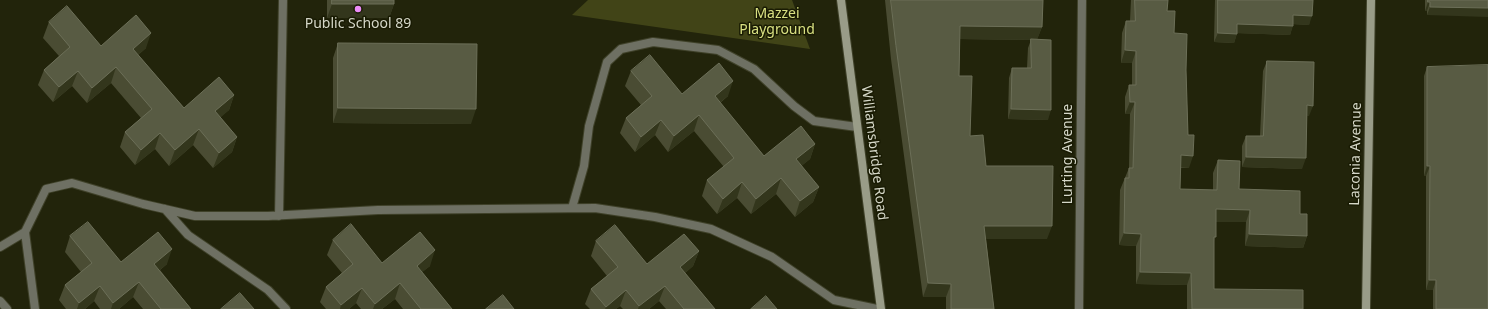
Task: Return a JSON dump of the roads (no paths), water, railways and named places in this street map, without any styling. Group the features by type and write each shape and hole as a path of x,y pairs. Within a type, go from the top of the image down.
{"main road":[{"name":"Williamsbridge Road","path":"841,0 881,309"},
{"name":"Laconia Avenue","path":"1366,309 1371,0"}],"street":[{"path":"279,216 282,0"},
{"name":"Lurting Avenue","path":"1080,309 1082,0"},
{"path":"572,208 584,166 589,126 607,62 621,49 653,42 718,50 754,70 794,106 814,121 857,127"},
{"path":"0,247 25,232 46,189 72,183 143,204 194,216 279,216 378,210 595,208 648,216 711,229 772,257 834,300 877,309"},
{"path":"165,209 188,235 268,290 286,309"},
{"path":"25,232 35,309"},
{"path":"0,301 7,309"}],"place":[{"name":"Public School 89","path":"358,9"}],"park label":[{"name":"Mazzei Playground","path":"777,22"}]}
